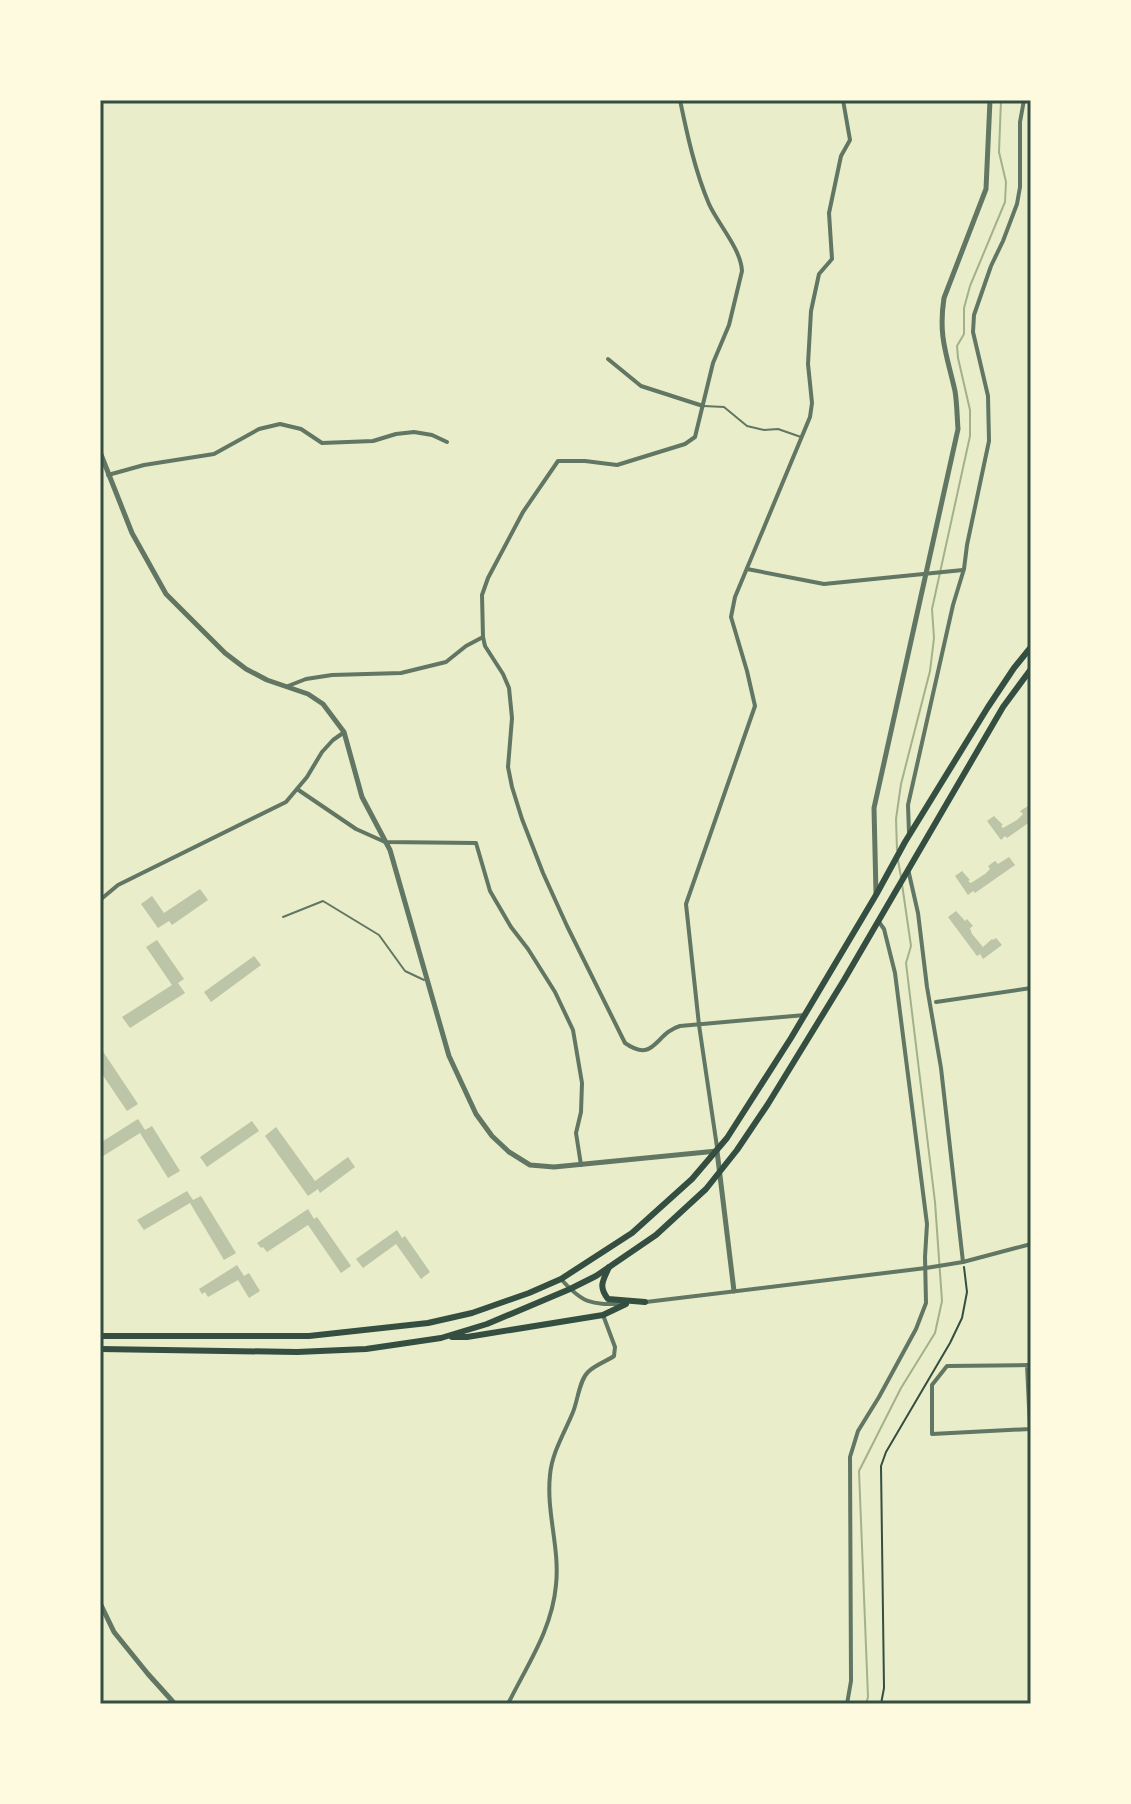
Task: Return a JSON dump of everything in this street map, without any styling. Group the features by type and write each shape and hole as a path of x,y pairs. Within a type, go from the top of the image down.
{"main road":[{"path":"100,1336 309,1336 415,1325 514,1300 561,1279 632,1233 692,1179 731,1131 805,1015 988,707 1031,647"},
{"path":"441,1338 487,1324 596,1276 656,1235 706,1189 737,1150 790,1070 1003,707 1031,669"},
{"path":"609,1267 602,1282 602,1291 608,1299 645,1302"},
{"path":"100,1349 366,1349 467,1337 603,1315 626,1304"}],"street":[{"path":"680,100 700,179 710,205 742,265 729,325 713,363 695,437 685,444 617,465 558,461 523,512 488,578 482,595 483,637 509,688 512,718 508,767 522,819 543,873 625,1043 635,1050 646,1050 654,1047 671,1029 805,1015"},
{"path":"734,1291 686,904 755,706 731,617 735,597 810,417 812,403 808,364 811,311 819,274 832,259 829,213 841,156 850,140 843,100"},
{"path":"876,895 874,808 958,429 956,395 942,341 944,298 986,189 990,100"},
{"path":"907,839 908,805 952,608 964,569 989,441 988,396 973,332 974,315 1017,204 1020,122 1024,100"},
{"path":"608,359 641,386 703,406"},
{"path":"108,475 144,465 214,454 259,429 280,424 301,429 322,443 373,441 414,432 447,442"},
{"path":"100,452 132,533 166,594 225,653 267,680 308,694 323,704 344,732 362,797 390,850 449,1056 476,1114 492,1136 509,1152 530,1165 554,1167 717,1151"},
{"path":"747,569 824,584 964,569"},
{"path":"288,686 306,679 332,675 401,673 446,662 483,637"},
{"path":"100,900 118,885 286,802 307,777 322,752 344,732"},
{"path":"297,789 356,829 385,842 476,843 490,891 555,992 573,1030 582,1083 581,1112 576,1133 581,1165"},
{"path":"906,872 918,913 941,1068 963,1262"},
{"path":"847,1704 851,1681 850,1457 858,1431 916,1329 926,1303 927,1224 895,973 884,929 878,920"},
{"path":"936,1002 1031,988"},
{"path":"561,1279 584,1300 596,1304 626,1304 926,1268 1031,1244"},
{"path":"508,1704 543,1636 556,1585 549,1490 554,1457 573,1413 583,1379 589,1371 614,1356 615,1347 603,1315"},
{"path":"1029,1365 1030,1429 932,1434 932,1385 947,1366 1029,1365"},
{"path":"100,1603 114,1632 175,1704"}],"lane":[{"path":"703,406 724,407 747,426 778,429 802,437"},
{"path":"283,917 323,901 379,935 405,971 428,982"}],"path":[{"path":"881,1704 884,1688 881,1466 962,1318 967,1292 963,1262"}],"building":[{"path":"1028,806 1031,821 1007,838 1005,836 1001,840 987,821 994,816 1003,828 1017,820 1023,814 1020,811"},
{"path":"1009,857 1015,865 975,893 973,891 968,895 955,876 962,871 971,883 985,874 990,869 988,866 995,861 998,864"},
{"path":"200,889 208,900 172,925 169,921 158,928 141,904 152,896 164,913"},
{"path":"956,911 973,926 970,928 972,934 983,947 996,938 1002,945 983,959 980,954 977,956 948,917"},
{"path":"157,940 184,979 178,983 185,993 130,1028 122,1017 172,985 146,947"},
{"path":"254,956 261,965 211,1002 204,992"},
{"path":"100,1047 138,1104 127,1111 100,1071"},
{"path":"138,1119 145,1130 152,1126 180,1171 168,1178 140,1133 100,1158 100,1143"},
{"path":"252,1121 259,1131 207,1167 200,1157"},
{"path":"276,1127 315,1181 348,1157 355,1167 320,1193 318,1189 308,1196 265,1136"},
{"path":"187,1191 193,1200 201,1196 236,1253 224,1260 190,1203 144,1230 137,1220"},
{"path":"308,1209 351,1266 341,1273 308,1225 267,1252 257,1243"},
{"path":"397,1230 402,1238 405,1236 430,1272 421,1279 396,1244 363,1268 356,1259"},
{"path":"237,1265 244,1276 249,1273 260,1291 249,1298 238,1280 208,1297 205,1292 202,1294 199,1289"}],"waterway":[{"path":"897,850 896,819 901,784 930,671 934,638 932,609 970,436 970,410 957,346 964,334 964,308 970,286 1005,202 1006,182 999,152 1001,100"},
{"path":"898,860 901,877"},
{"path":"866,1704 859,1471 901,1388 935,1333 942,1301 935,1202 906,963 911,946 902,884"}]}
